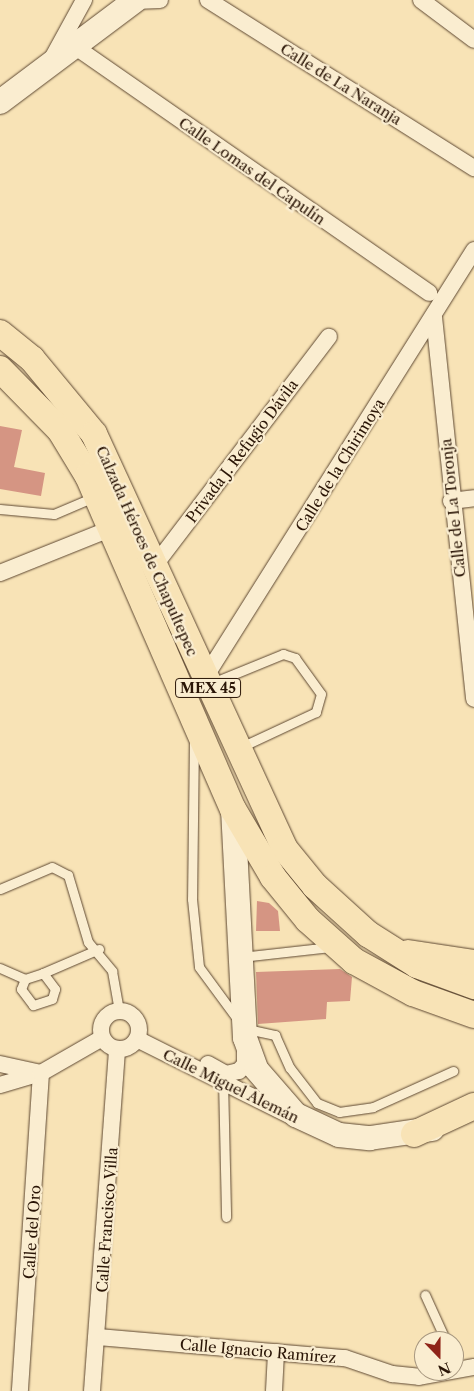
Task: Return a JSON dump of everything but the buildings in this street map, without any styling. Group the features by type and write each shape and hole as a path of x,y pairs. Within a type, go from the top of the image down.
{"main road":[{"name":"Calzada Héroes de Chapultepec","path":"0,333 32,359 94,434 155,565 205,682 284,848 305,876 350,920 394,952 439,975 474,986"},
{"name":"Calzada Héroes de Chapultepec","path":"0,368 60,430 97,496 233,809 273,877 336,946 383,979 474,1015"},
{"path":"394,952 474,963"},
{"path":"414,1134 474,1106"}],"street":[{"path":"45,73 84,0"},
{"path":"0,102 45,73 136,1 160,0"},
{"name":"Calle de La Naranja","path":"208,0 474,168"},
{"path":"421,0 474,40"},
{"name":"Calle Lomas del Capulín","path":"77,48 429,293"},
{"name":"Calle de la Chirimoya","path":"205,682 474,250"},
{"name":"Calle de La Toronja","path":"434,317 451,501 474,699"},
{"name":"Privada J. Refugio Dávila","path":"155,565 330,337"},
{"path":"451,501 474,498"},
{"path":"0,573 110,529"},
{"path":"226,1077 245,1064 233,809"},
{"path":"119,1010 131,1014 138,1033 129,1046 117,1049 102,1038 103,1020 119,1010"},
{"name":"Calle Miguel Alemán","path":"138,1033 226,1077 314,1126 339,1135 370,1138 414,1134 474,1116"},
{"path":"244,1033 256,1069 278,1099 314,1126"},
{"path":"0,1085 41,1073 102,1038"},
{"name":"Calle Francisco Villa","path":"92,1391 98,1337 117,1049"},
{"path":"0,1064 41,1073"},
{"name":"Calle del Oro","path":"20,1391 41,1073"},
{"name":"Calle Ignacio Ramírez","path":"98,1337 345,1358 392,1374 414,1376"},
{"path":"274,1391 276,1352"}],"lane":[{"path":"0,509 54,514 97,496"},
{"path":"205,682 283,654 295,658 321,694 316,712 236,749"},
{"path":"194,720 192,899 199,966 244,1033 275,1035 290,1068 317,1103 339,1112 373,1107 453,1071"},
{"path":"0,889 59,867 68,875 88,942 99,949 112,972 119,1010"},
{"path":"240,957 336,946"},
{"path":"0,968 25,979 99,949"},
{"path":"25,979 25,999 44,1005 55,988 43,973"},
{"path":"226,1077 226,1217"},
{"path":"424,1295 441,1331"}]}
